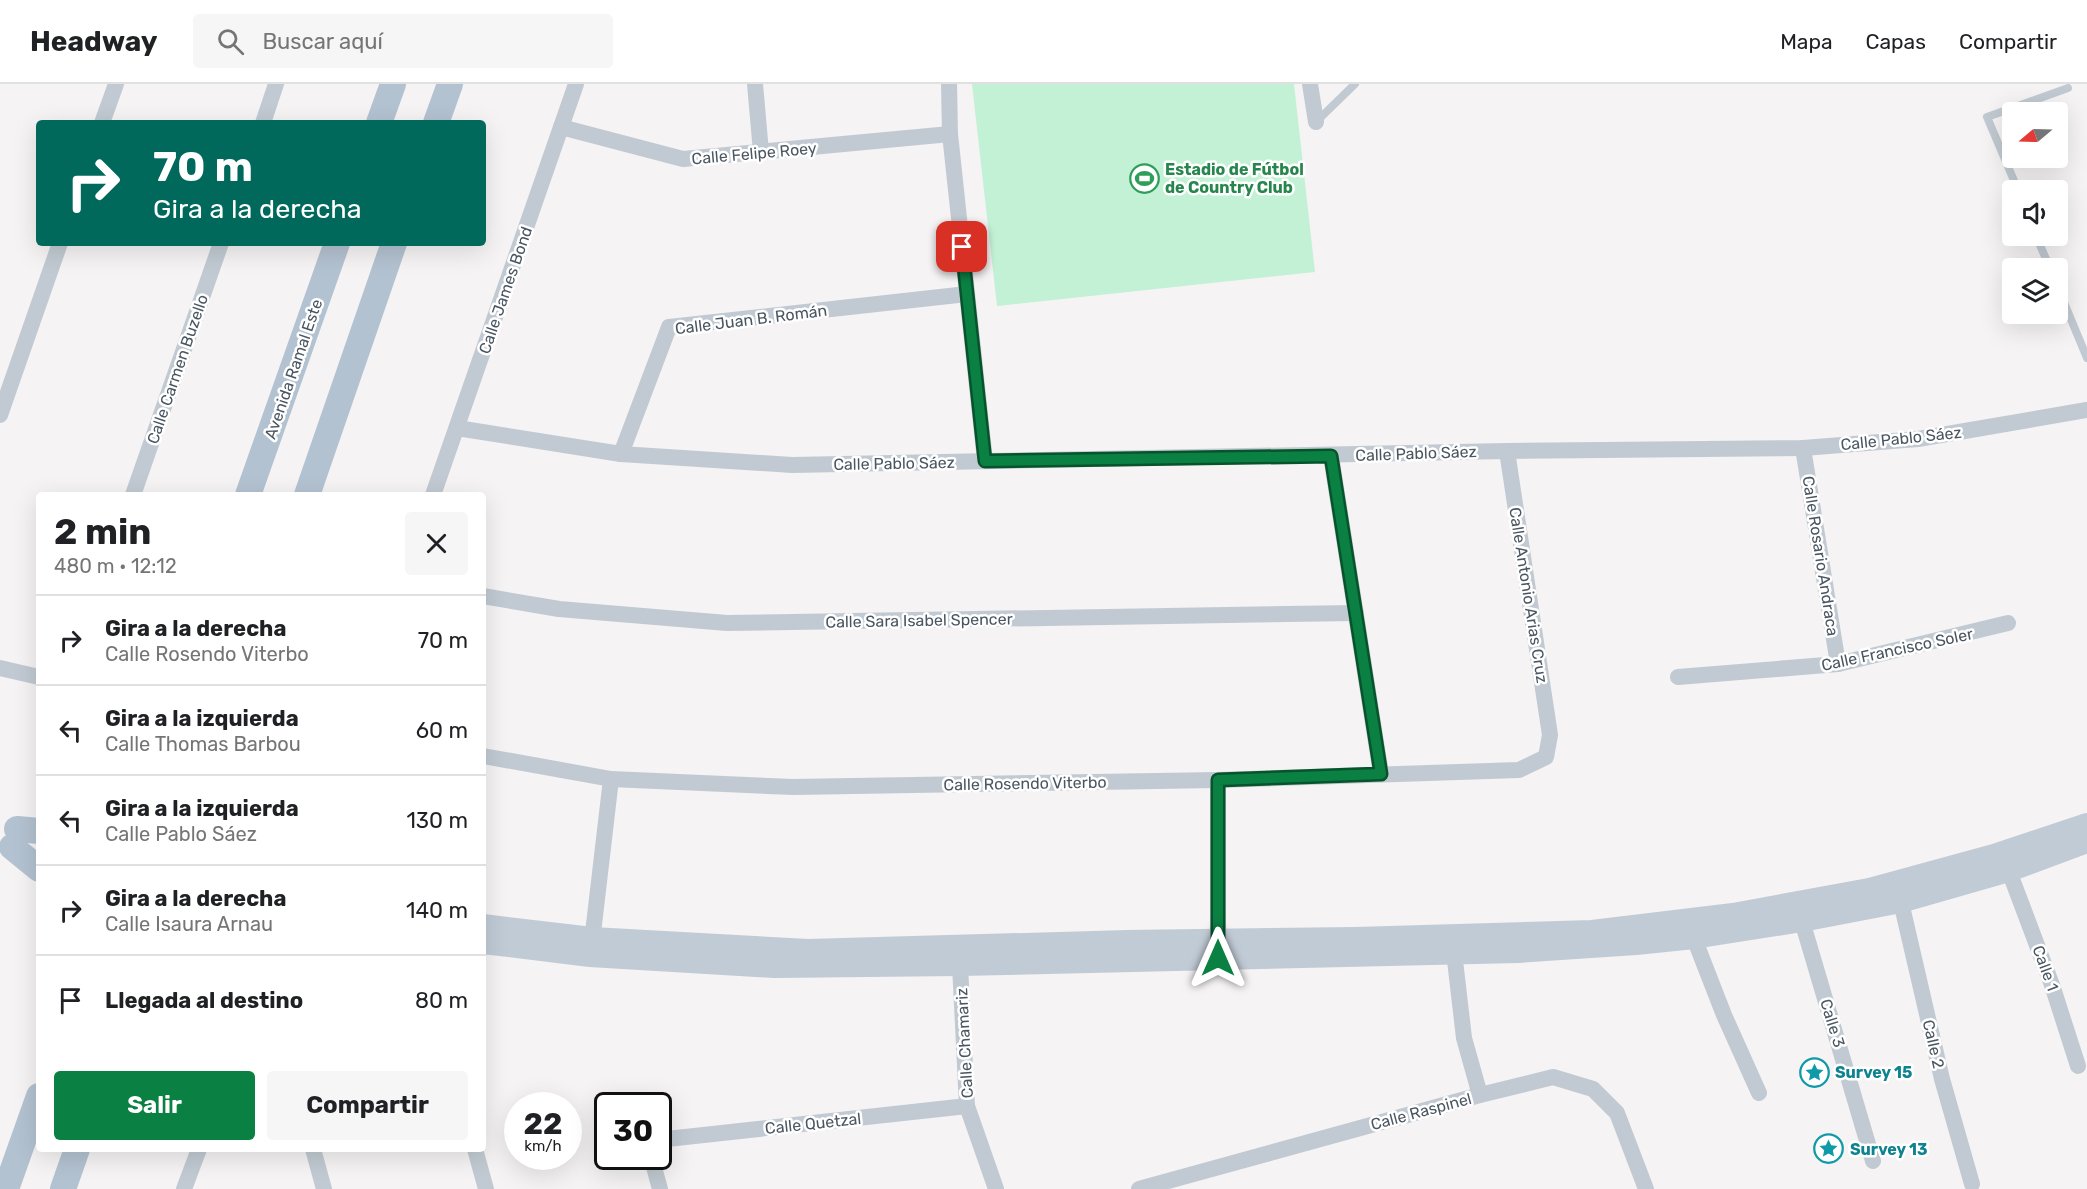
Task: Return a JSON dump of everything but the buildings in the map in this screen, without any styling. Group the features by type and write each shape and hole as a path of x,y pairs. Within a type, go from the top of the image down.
{"main road":[{"path":"380,120 393,84"},
{"path":"437,120 450,84"},
{"name":"Avenida Ramal Este","path":"249,492 336,246"},
{"path":"308,492 393,246"},
{"path":"18,835 36,864"},
{"path":"6,1189 36,1104"},
{"path":"63,1189 76,1152"}],"street":[{"path":"103,120 116,84"},
{"path":"264,120 276,84"},
{"name":"Calle James Bond","path":"435,492 576,84"},
{"path":"755,84 761,152"},
{"path":"950,84 950,134 985,461"},
{"path":"1310,84 1316,122"},
{"name":"Calle Felipe Roey","path":"561,127 683,159 950,134"},
{"path":"0,415 8,364 59,246"},
{"name":"Calle Carmen Buzello","path":"133,492 220,246"},
{"name":"Calle Juan B. Román","path":"621,454 669,327 967,294"},
{"name":"Calle Pablo Sáez","path":"457,428 621,454 792,465 1508,451 1803,448 1918,439 2087,410"},
{"name":"Calle Rosario Andraca","path":"1803,448 1838,664"},
{"name":"Calle Antonio Arias Cruz","path":"1508,451 1549,739"},
{"path":"1331,456 1381,774"},
{"name":"Calle Sara Isabel Spencer","path":"486,597 559,609 728,623 1356,613"},
{"name":"Calle Francisco Soler","path":"1678,677 1838,664 2008,623"},
{"path":"0,668 36,676"},
{"name":"Calle Rosendo Viterbo","path":"486,757 612,779 793,787 1218,780 1519,770 1546,758 1549,739"},
{"path":"591,947 612,779"},
{"path":"1218,780 1218,949"},
{"path":"486,943 808,950 1218,949 1453,944 1723,916 1789,905 1869,889 1965,863 2087,825"},
{"path":"18,835 36,851"},
{"path":"1453,944 1518,952 1694,938 1802,921 1901,902 2009,871 2087,842"},
{"name":"Calle 1","path":"2009,871 2052,985 2078,1066"},
{"name":"Calle 2","path":"1901,902 1942,1079 1972,1184"},
{"name":"Calle 3","path":"1802,921 1873,1161"},
{"path":"486,927 591,947 774,967 960,965 1218,949"},
{"path":"1694,938 1724,1015 1759,1093"},
{"path":"1453,944 1464,1038 1480,1095"},
{"name":"Calle Chamariz","path":"960,965 967,1106 996,1189"},
{"name":"Calle Raspinel","path":"1139,1189 1553,1077 1593,1089 1617,1113 1646,1189"},
{"name":"Calle Quetzal","path":"672,1138 967,1106"},
{"path":"184,1189 198,1152"},
{"path":"314,1152 324,1189"},
{"path":"476,1152 486,1189"},
{"path":"655,1170 660,1189"}],"lane":[{"path":"1316,122 1355,84"},
{"path":"2014,180 1988,117 2068,88"},
{"path":"2068,312 2087,358"}],"green space":[{"name":"Estadio de Fútbol de Country Club","path":"972,84 1294,84 1315,272 997,306"}],"place":[{"name":"Estadio de Fútbol de Country Club","path":"1144,178"},
{"name":"Survey 15","path":"1814,1072"},
{"name":"Survey 13","path":"1829,1149"}],"route":[{"path":"962,247 985,461 1331,456 1381,774 1218,780 1218,958"}]}
